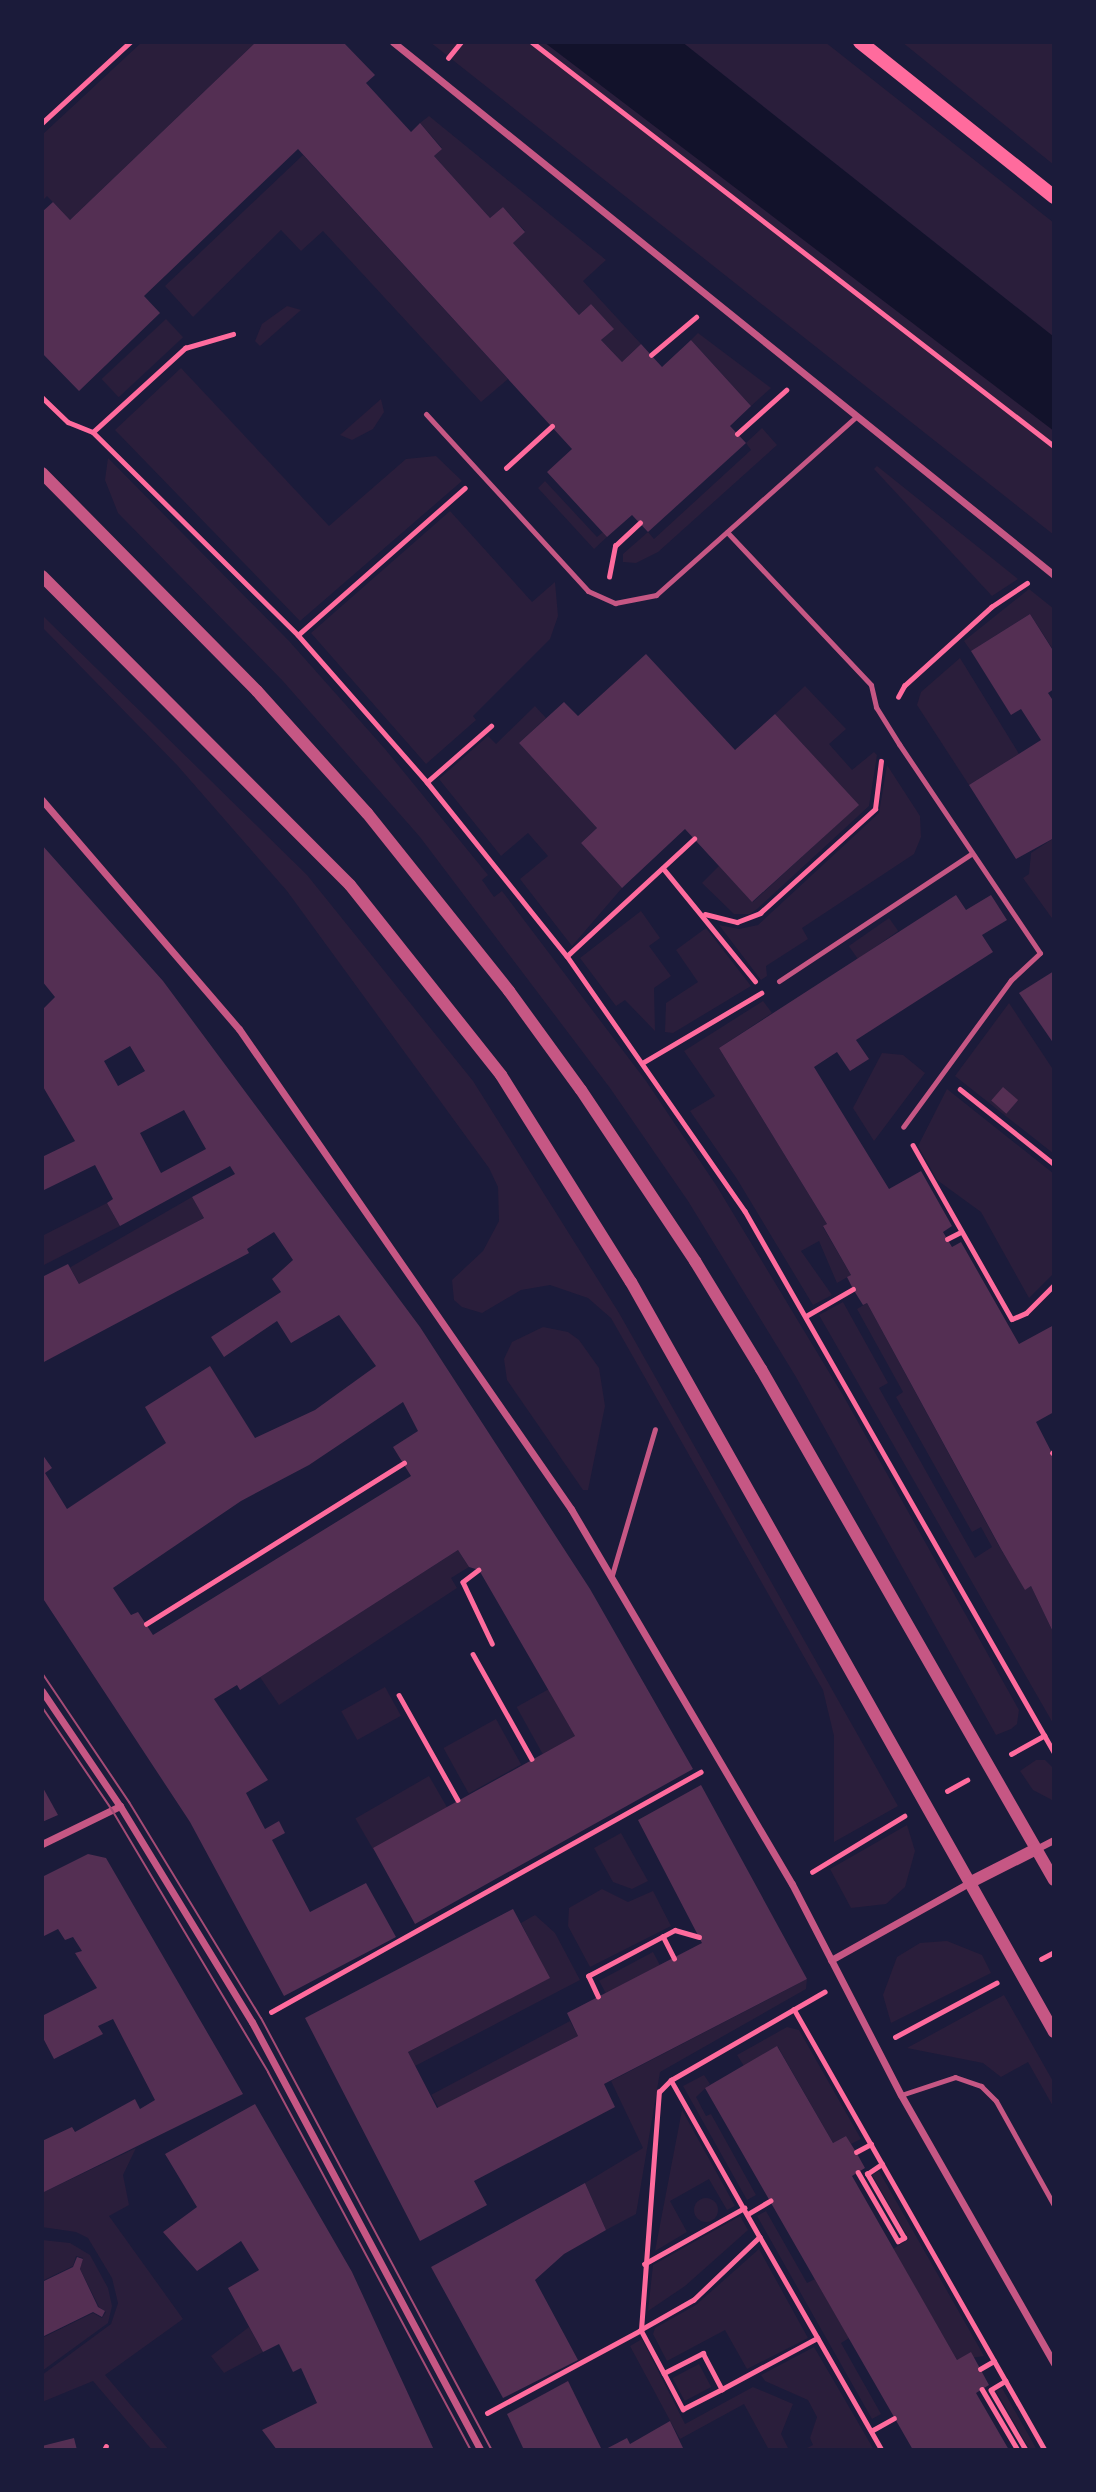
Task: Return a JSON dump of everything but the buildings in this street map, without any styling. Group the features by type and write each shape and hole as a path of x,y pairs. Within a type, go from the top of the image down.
{"main road":[{"path":"860,42 1054,197"}],"street":[{"path":"393,42 801,375 1054,575"},
{"path":"42,473 247,681 367,813 509,991 581,1090 748,1348 1054,1880"},
{"path":"42,576 350,885 500,1075 631,1282 1054,2032"},
{"path":"42,800 198,977 250,1044 482,1375 612,1575 722,1761 901,2095 1054,2363"},
{"path":"42,1691 120,1806 252,2022 481,2450"},
{"path":"42,1844 120,1806"},
{"path":"831,1960 969,1883 1054,1840"}],"lane":[{"path":"426,414 588,591 615,603 656,595 856,417"},
{"path":"727,532 871,685 876,707 971,854 1040,953 1011,980 903,1127"},
{"path":"779,981 971,854"},
{"path":"612,1575 655,1430"},
{"path":"901,2095 955,2077 981,2086 996,2101 1054,2205"}],"path":[{"path":"42,123 130,42"},
{"path":"532,42 1054,446"},
{"path":"651,355 712,302"},
{"path":"93,432 185,348 233,334"},
{"path":"737,434 801,375"},
{"path":"42,397 68,422 93,432 298,635 427,782 567,956 644,1062 745,1211 1054,1752"},
{"path":"489,483 552,426"},
{"path":"298,635 481,474"},
{"path":"615,546 640,523"},
{"path":"427,782 491,726"},
{"path":"567,956 694,839"},
{"path":"663,867 752,978"},
{"path":"644,1062 762,992"},
{"path":"941,1073 1054,1164"},
{"path":"903,1127 1012,1319 1026,1313 1054,1285"},
{"path":"947,1239 961,1232"},
{"path":"806,1316 853,1289"},
{"path":"146,1624 404,1463"},
{"path":"479,1570 463,1582 492,1643"},
{"path":"473,1654 532,1759"},
{"path":"399,1695 458,1800"},
{"path":"252,2022 722,1761"},
{"path":"598,1997 588,1976 675,1930 699,1937"},
{"path":"663,1936 674,1958"},
{"path":"876,2047 1054,1952"},
{"path":"817,2338 683,2409 641,2330 643,2264 657,2100 671,2080 842,1981"},
{"path":"794,2009 1045,2450"},
{"path":"671,2080 882,2450"},
{"path":"856,2152 871,2144"},
{"path":"858,2172 898,2241 904,2238 867,2174 882,2164"},
{"path":"748,2214 770,2201"},
{"path":"643,2264 744,2208"},
{"path":"468,2424 694,2300 760,2237"},
{"path":"664,2373 703,2353 722,2389"},
{"path":"980,2369 994,2361"},
{"path":"1006,2381 991,2390 1026,2450"},
{"path":"982,2389 1018,2450"},
{"path":"871,2431 894,2418"}],"shaded area":[{"path":"142,42 256,42 70,220 47,196 42,201 42,135"},
{"path":"430,42 544,42 971,364 1054,431 1054,535"},
{"path":"544,42 682,42 1054,337 1054,431"},
{"path":"682,42 825,42 1054,223 1054,337"},
{"path":"902,42 1054,42 1054,165"},
{"path":"429,116 606,260 583,281 641,344 622,362 601,340 613,328 591,304 579,315 513,243 525,231 503,207 490,218 434,156 442,148 420,123"},
{"path":"303,155 508,379 481,402 323,231 301,251 281,230 193,317 165,286"},
{"path":"287,306 301,310 260,346 255,341 262,324"},
{"path":"166,319 183,337 119,397 102,379"},
{"path":"698,333 771,388 751,406 691,340"},
{"path":"181,368 329,526 406,459 436,456 462,481 300,621 115,430"},
{"path":"381,399 384,412 373,429 352,440 340,435"},
{"path":"762,428 777,445 658,552 636,563 623,562 623,554 648,532 654,539 751,450 746,443"},
{"path":"108,458 289,641 385,749 488,875 482,880 494,897 502,891 646,1081 716,1185 844,1397 1019,1710 1017,1724 1011,1729 996,1735 796,1377 688,1201 610,1088 420,837 282,680 118,513 105,480"},
{"path":"877,466 1018,579 992,596 874,469"},
{"path":"545,481 597,537 603,532 607,537 594,549 538,488"},
{"path":"450,511 532,602 555,582 558,616 550,639 473,716 476,720 426,764 311,633"},
{"path":"1029,589 1054,609 1054,651 1030,614 971,651 964,641"},
{"path":"42,615 307,875 473,1081 619,1313 898,1806 834,1842 834,1736 823,1690 611,1318 588,1298 550,1285 521,1290 482,1313 462,1307 454,1300 452,1280 483,1251 499,1221 498,1187 489,1168 287,891 177,765 42,627"},
{"path":"960,658 1019,754 969,785 917,705 921,692"},
{"path":"805,686 846,729 829,744 852,770 874,752 877,755 869,806 757,909 750,914 734,914 702,883 719,866 753,902 858,805 775,714"},
{"path":"535,706 546,718 519,743 597,828 581,843 622,888 572,946 520,879 548,856 528,833 501,856 439,779 488,736 496,744"},
{"path":"887,765 920,816 921,837 914,854 802,928 808,939 766,966 767,976 761,980 719,925 739,929 758,925 879,813"},
{"path":"1054,838 1054,921 1023,878 1029,874 1031,853"},
{"path":"641,911 660,938 649,946 671,976 654,988 655,1031 625,1000 616,1006 580,958"},
{"path":"889,918 898,931 858,959 849,946"},
{"path":"706,928 751,986 673,1033 665,1032 666,1003 698,982 676,950"},
{"path":"763,1001 772,1013 719,1048 827,1224 823,1227 851,1275 837,1283 819,1241 801,1251 832,1295 813,1305 737,1179 690,1111 715,1096 684,1051"},
{"path":"1009,1003 1054,1071 1054,1154 955,1076"},
{"path":"882,1053 903,1055 925,1073 874,1141 853,1108"},
{"path":"947,1089 1054,1174 1054,1273 1029,1298 981,1212 937,1180 918,1146"},
{"path":"192,1197 204,1218 82,1288 70,1268"},
{"path":"107,1203 120,1226 42,1266 42,1236"},
{"path":"843,1302 888,1383 879,1388 975,1558 992,1547 981,1527 972,1532 896,1397 903,1392 857,1309 867,1303 1000,1548 1026,1589 1031,1586 1054,1634 1054,1725 819,1315"},
{"path":"543,1327 568,1332 579,1340 599,1368 605,1406 588,1490 583,1490 507,1380 504,1359 512,1342"},
{"path":"458,1550 469,1567 451,1578 457,1588 279,1705 260,1677"},
{"path":"385,1687 401,1716 357,1740 341,1711"},
{"path":"549,1689 575,1736 543,1754 517,1707"},
{"path":"496,1719 521,1764 469,1794 444,1748"},
{"path":"1036,1760 1045,1760 1054,1769 1054,1801 1033,1790 1020,1771"},
{"path":"429,1776 447,1807 373,1850 355,1818"},
{"path":"907,1825 915,1851 905,1887 886,1904 851,1908 830,1869"},
{"path":"621,1833 648,1881 632,1889 613,1882 594,1848"},
{"path":"602,1889 628,1902 653,1891 671,1926 590,1967 568,1926 569,1908"},
{"path":"535,1915 555,1933 580,1980 415,2066 408,2052 549,1978 521,1923"},
{"path":"947,1941 982,1955 991,1973 891,2023 883,1995 897,1957 920,1943"},
{"path":"653,1952 660,1965 606,1994 599,1981"},
{"path":"807,1979 806,1989 660,2072 636,2214 606,2230 585,2183 643,2148 611,2081"},
{"path":"1004,1995 1054,2083 1054,2108 1028,2062 1001,2077 983,2063 907,2048"},
{"path":"570,2021 578,2036 439,2110 431,2095"},
{"path":"787,2027 799,2030 861,2139 851,2144 846,2136 833,2143 778,2047 744,2066 737,2055"},
{"path":"704,2075 710,2084 696,2097 706,2116 711,2114 756,2195 747,2200 683,2086"},
{"path":"682,2110 735,2206 727,2210 709,2179 670,2201 687,2232 655,2251"},
{"path":"136,2148 123,2175 129,2205 109,2216 183,2319 105,2375 169,2450 152,2450 93,2381 42,2402 42,2375 111,2324 118,2303 112,2278 88,2238 76,2232 42,2227 42,2193"},
{"path":"879,2171 984,2356 957,2360 893,2249 909,2239 872,2175"},
{"path":"706,2198 715,2201 718,2210 715,2219 706,2222 697,2219 694,2210 697,2201"},
{"path":"766,2211 807,2283 815,2279 849,2338 841,2343 881,2414 872,2419 757,2216"},
{"path":"740,2216 748,2230 685,2286 648,2311 653,2265"},
{"path":"42,2240 70,2243 90,2255 108,2288 112,2306 108,2323 42,2371 42,2338 93,2313 102,2318 106,2312 99,2307 80,2269 83,2258 76,2256 73,2266 42,2281"},
{"path":"759,2249 808,2338 747,2369 725,2330 667,2361 653,2334 655,2328 696,2305"},
{"path":"249,2327 263,2352 224,2373 211,2356"},
{"path":"642,2339 685,2424 753,2387 793,2404 781,2434 789,2450 769,2450 744,2404 680,2439 630,2346"},
{"path":"814,2347 874,2450 803,2450 813,2445 810,2438 817,2417 808,2400 765,2381 761,2375"},
{"path":"699,2364 711,2387 685,2401 673,2378"},
{"path":"1002,2388 1037,2450 1030,2450 996,2391"}],"tram line":[{"path":"42,1673 129,1802 261,2018 492,2450"},
{"path":"42,1707 112,1810 268,2072 471,2450"}]}
